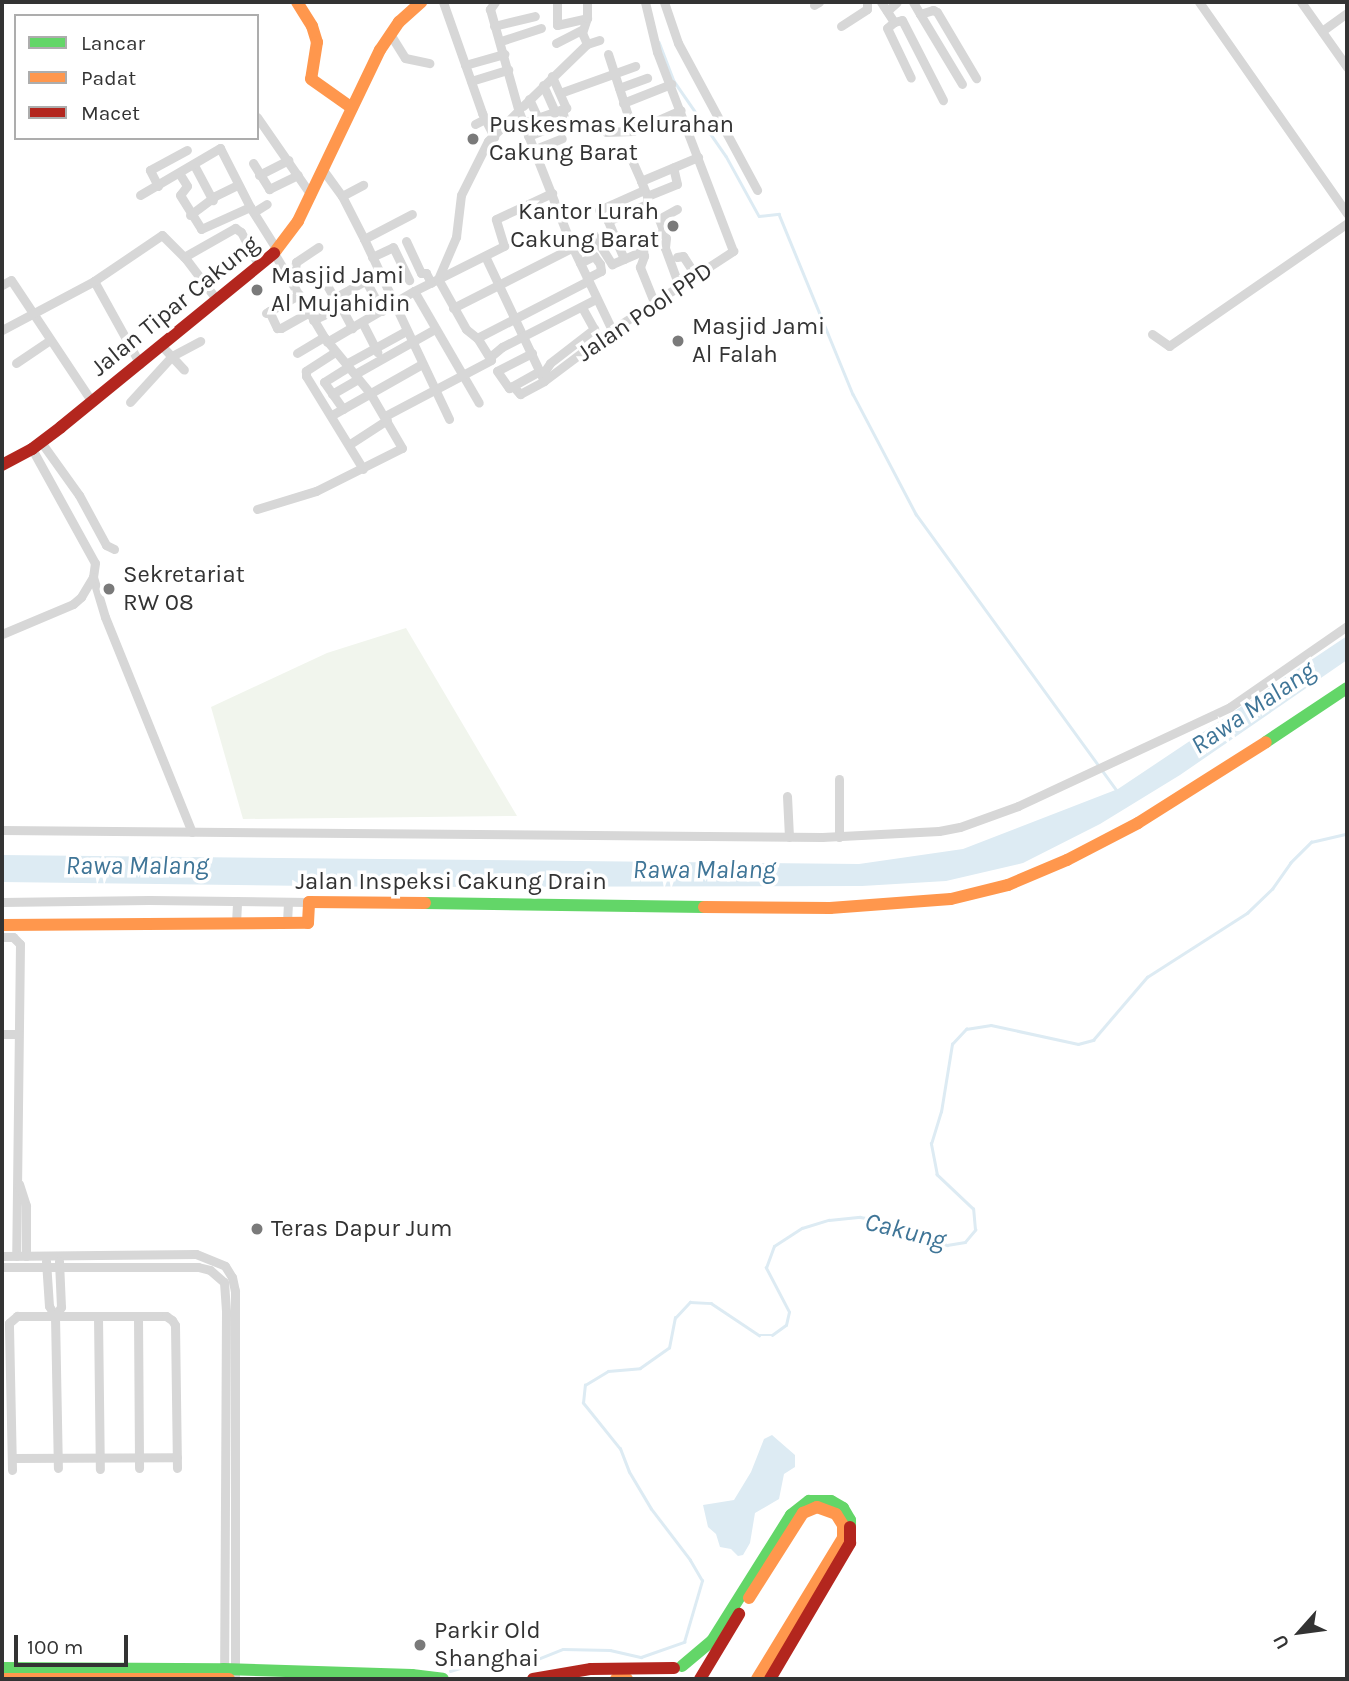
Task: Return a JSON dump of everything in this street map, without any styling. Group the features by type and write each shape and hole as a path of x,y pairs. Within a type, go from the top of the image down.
{"street":[{"path":"297,2 312,26 317,41 311,79 352,108"},
{"name":"Jalan Tipar Cakung","path":"2,465 36,445 140,365 160,344 276,251 298,221 390,34 421,2"},
{"path":"443,2 485,119 494,136"},
{"path":"495,2 490,7 508,70 524,105 538,118"},
{"path":"557,2 556,25 587,18"},
{"path":"556,43 582,30 587,18 587,2"},
{"name":"Jalan Pool PPD","path":"531,353 497,371 506,387 513,386 520,394 542,376 573,361 612,330 733,251 652,38 645,2"},
{"path":"664,2 678,43 757,190"},
{"path":"841,26 867,9 867,2"},
{"path":"881,2 894,22"},
{"path":"887,11 897,2"},
{"path":"913,2 962,84"},
{"path":"1199,2 1347,213"},
{"path":"1301,2 1347,67"},
{"path":"920,14 933,10 937,12 976,78"},
{"path":"1322,31 1347,13"},
{"path":"494,26 536,16"},
{"path":"911,78 887,28 902,20 943,100"},
{"path":"501,41 541,28"},
{"path":"582,30 587,44"},
{"path":"390,34 405,58 429,63"},
{"path":"434,281 456,237 461,195 494,136 587,44 599,40"},
{"path":"465,65 504,54"},
{"path":"608,54 633,131"},
{"path":"560,93 635,66"},
{"path":"471,81 508,70"},
{"path":"523,123 566,107 552,76"},
{"path":"619,88 647,78"},
{"path":"624,103 671,84"},
{"path":"528,136 566,121 543,85"},
{"path":"524,105 523,123 533,150 587,280 612,330"},
{"path":"606,132 633,131 681,110"},
{"path":"475,124 485,119"},
{"path":"259,120 311,195"},
{"path":"533,150 562,138"},
{"path":"140,195 220,148 311,317 335,352 370,393 402,449 316,491 257,509"},
{"path":"158,186 150,170 187,150"},
{"path":"624,259 615,229 608,221 647,204 644,189 630,156"},
{"path":"599,210 644,189 673,167 698,157"},
{"path":"260,175 288,160"},
{"path":"253,163 269,188 298,175"},
{"path":"194,164 213,200"},
{"path":"644,189 677,184 673,167"},
{"path":"323,170 342,196 364,239 449,419"},
{"path":"179,173 187,186 180,195 190,215 204,229 267,204"},
{"path":"190,215 238,185"},
{"path":"342,196 363,186"},
{"path":"297,353 362,323 414,291 506,244 496,219 552,193"},
{"path":"677,209 659,218 664,232 665,248 679,286"},
{"path":"364,239 412,214"},
{"path":"1152,334 1169,346 1347,223"},
{"path":"184,257 234,228 241,232 259,266"},
{"path":"654,302 640,269 642,241 664,232"},
{"path":"453,308 593,234 610,263 643,251"},
{"path":"2,330 93,281 162,235 184,257 216,300"},
{"path":"406,241 421,273 426,273 434,281 466,329 477,338 490,357"},
{"path":"284,271 295,269 296,262 318,247"},
{"path":"372,257 393,247 409,280"},
{"path":"485,256 542,376 565,351 594,329 582,307"},
{"path":"477,338 601,271 594,256 580,263"},
{"path":"677,257 683,256 696,276"},
{"path":"311,317 379,273"},
{"path":"321,275 335,299"},
{"path":"2,285 10,281 48,341 92,402"},
{"path":"93,281 140,365"},
{"path":"366,281 382,311"},
{"path":"414,291 479,403"},
{"path":"299,295 268,312 279,329 341,307 352,328"},
{"path":"350,444 386,418 464,377 524,336 596,299"},
{"path":"362,323 381,360"},
{"path":"343,409 324,382 381,360 435,329"},
{"path":"332,394 375,348 406,331"},
{"path":"16,363 48,341"},
{"path":"130,402 141,394 172,356 200,341"},
{"path":"160,344 184,370"},
{"path":"565,351 573,361"},
{"path":"335,352 305,373 363,469"},
{"path":"332,415 422,364"},
{"path":"36,445 79,495 106,544 114,550"},
{"path":"2,634 73,604 81,597 93,576 95,563 36,445"},
{"path":"93,576 105,617 192,832"},
{"name":"Jalan Inspeksi Cakung Drain","path":"2,830 789,837 920,834 960,827 1018,806 1239,702 1347,626"},
{"name":"Jalan Inspeksi Cakung Drain","path":"2,902 237,901 830,908 966,896 1008,885 1054,866 1138,823 1199,787 1347,688"},
{"path":"839,779 839,836"},
{"path":"786,796 789,837"},
{"path":"236,923 237,901"},
{"path":"287,922 288,902"},
{"path":"2,925 309,922 309,902"},
{"path":"2,937 13,937 20,944 16,1256"},
{"path":"2,1034 18,1034"},
{"path":"18,1178 26,1206 26,1256"},
{"path":"46,1255 49,1306 55,1316 58,1463"},
{"path":"2,1256 46,1255 59,1261 198,1267 210,1270 223,1282 230,1480 229,1675"},
{"path":"2,1267 47,1266 59,1261"},
{"path":"55,1316 61,1307 59,1261"},
{"path":"12,1470 9,1323 17,1317 55,1316 166,1316 175,1325 177,1468"},
{"path":"98,1317 100,1469"},
{"path":"138,1317 139,1468"},
{"path":"12,1458 58,1463 100,1457 177,1457"},
{"path":"666,1679 712,1641 791,1515 804,1503 826,1500 837,1504 848,1515 852,1525 851,1538 781,1652 757,1679"},
{"path":"533,1679 591,1669 678,1667 693,1671 699,1679 799,1518 812,1508 824,1508 840,1519 843,1538 781,1652 770,1679"},
{"path":"2,1668 443,1679"},
{"path":"2,1679 229,1675"},
{"path":"616,1679 627,1679"}],"shaded area":[{"path":"406,628 517,816 243,819 211,707 327,653"}],"water":[{"name":"Rawa Malang","path":"1347,636 1347,660 1180,775 1100,824 1023,863 946,881 862,886 390,887 2,882 2,855 859,864 963,849 1118,789"},
{"path":"772,1435 795,1455 795,1467 784,1474 779,1499 755,1513 750,1543 743,1555 738,1556 731,1549 720,1547 716,1534 708,1527 703,1505 734,1500 751,1472 764,1439"}],"waterway":[{"path":"659,42 674,81 726,156 759,216 779,214 853,394 916,514 1118,792"},
{"name":"Cakung","path":"450,1671 470,1665 518,1667 563,1649 610,1650 641,1657 684,1642 702,1581 690,1560 651,1509 629,1472 620,1449 583,1403 585,1385 608,1371 640,1368 669,1348 675,1318 690,1302 711,1303 759,1335 772,1335 786,1325 789,1312 766,1268 774,1246 802,1228 829,1220 860,1217 892,1222 947,1245 965,1242 975,1230 973,1209 937,1175 931,1144 941,1112 952,1044 966,1029 991,1025 1078,1044 1093,1040 1147,977 1247,913 1272,889 1290,863 1311,842 1347,834"}],"traffic: fast":[{"path":"1266,742 1347,688"},
{"path":"425,903 704,907"},
{"path":"682,1666 712,1641 791,1515 809,1501 831,1501 843,1508 850,1520 850,1527"},
{"path":"2,1668 223,1669 412,1675 443,1679"}],"traffic: slow":[{"path":"297,2 312,26 317,42 311,79 352,108"},
{"path":"274,253 298,221 380,50 399,22 421,2"},
{"path":"704,907 830,908 951,899 1008,885 1067,860 1138,823 1266,742"},
{"path":"2,925 308,923 309,902 425,903"},
{"path":"749,1598 803,1513 817,1507 836,1514 843,1525 843,1538 757,1679"},
{"path":"2,1679 229,1679"},
{"path":"616,1679 627,1679"}],"traffic: jam":[{"path":"2,465 32,449 61,427 274,253"},
{"path":"770,1679 850,1543 850,1527"},
{"path":"700,1679 739,1614"},
{"path":"533,1679 591,1669 674,1668"}],"place":[{"name":"Puskesmas Kelurahan Cakung Barat","path":"473,139"},
{"name":"Kantor Lurah Cakung Barat","path":"673,226"},
{"name":"Masjid Jami Al Mujahidin","path":"257,290"},
{"name":"Masjid Jami Al Falah","path":"678,341"},
{"name":"Sekretariat RW 08","path":"109,589"},
{"name":"Teras Dapur Jum","path":"257,1229"},
{"name":"Parkir Old Shanghai","path":"420,1645"}]}
